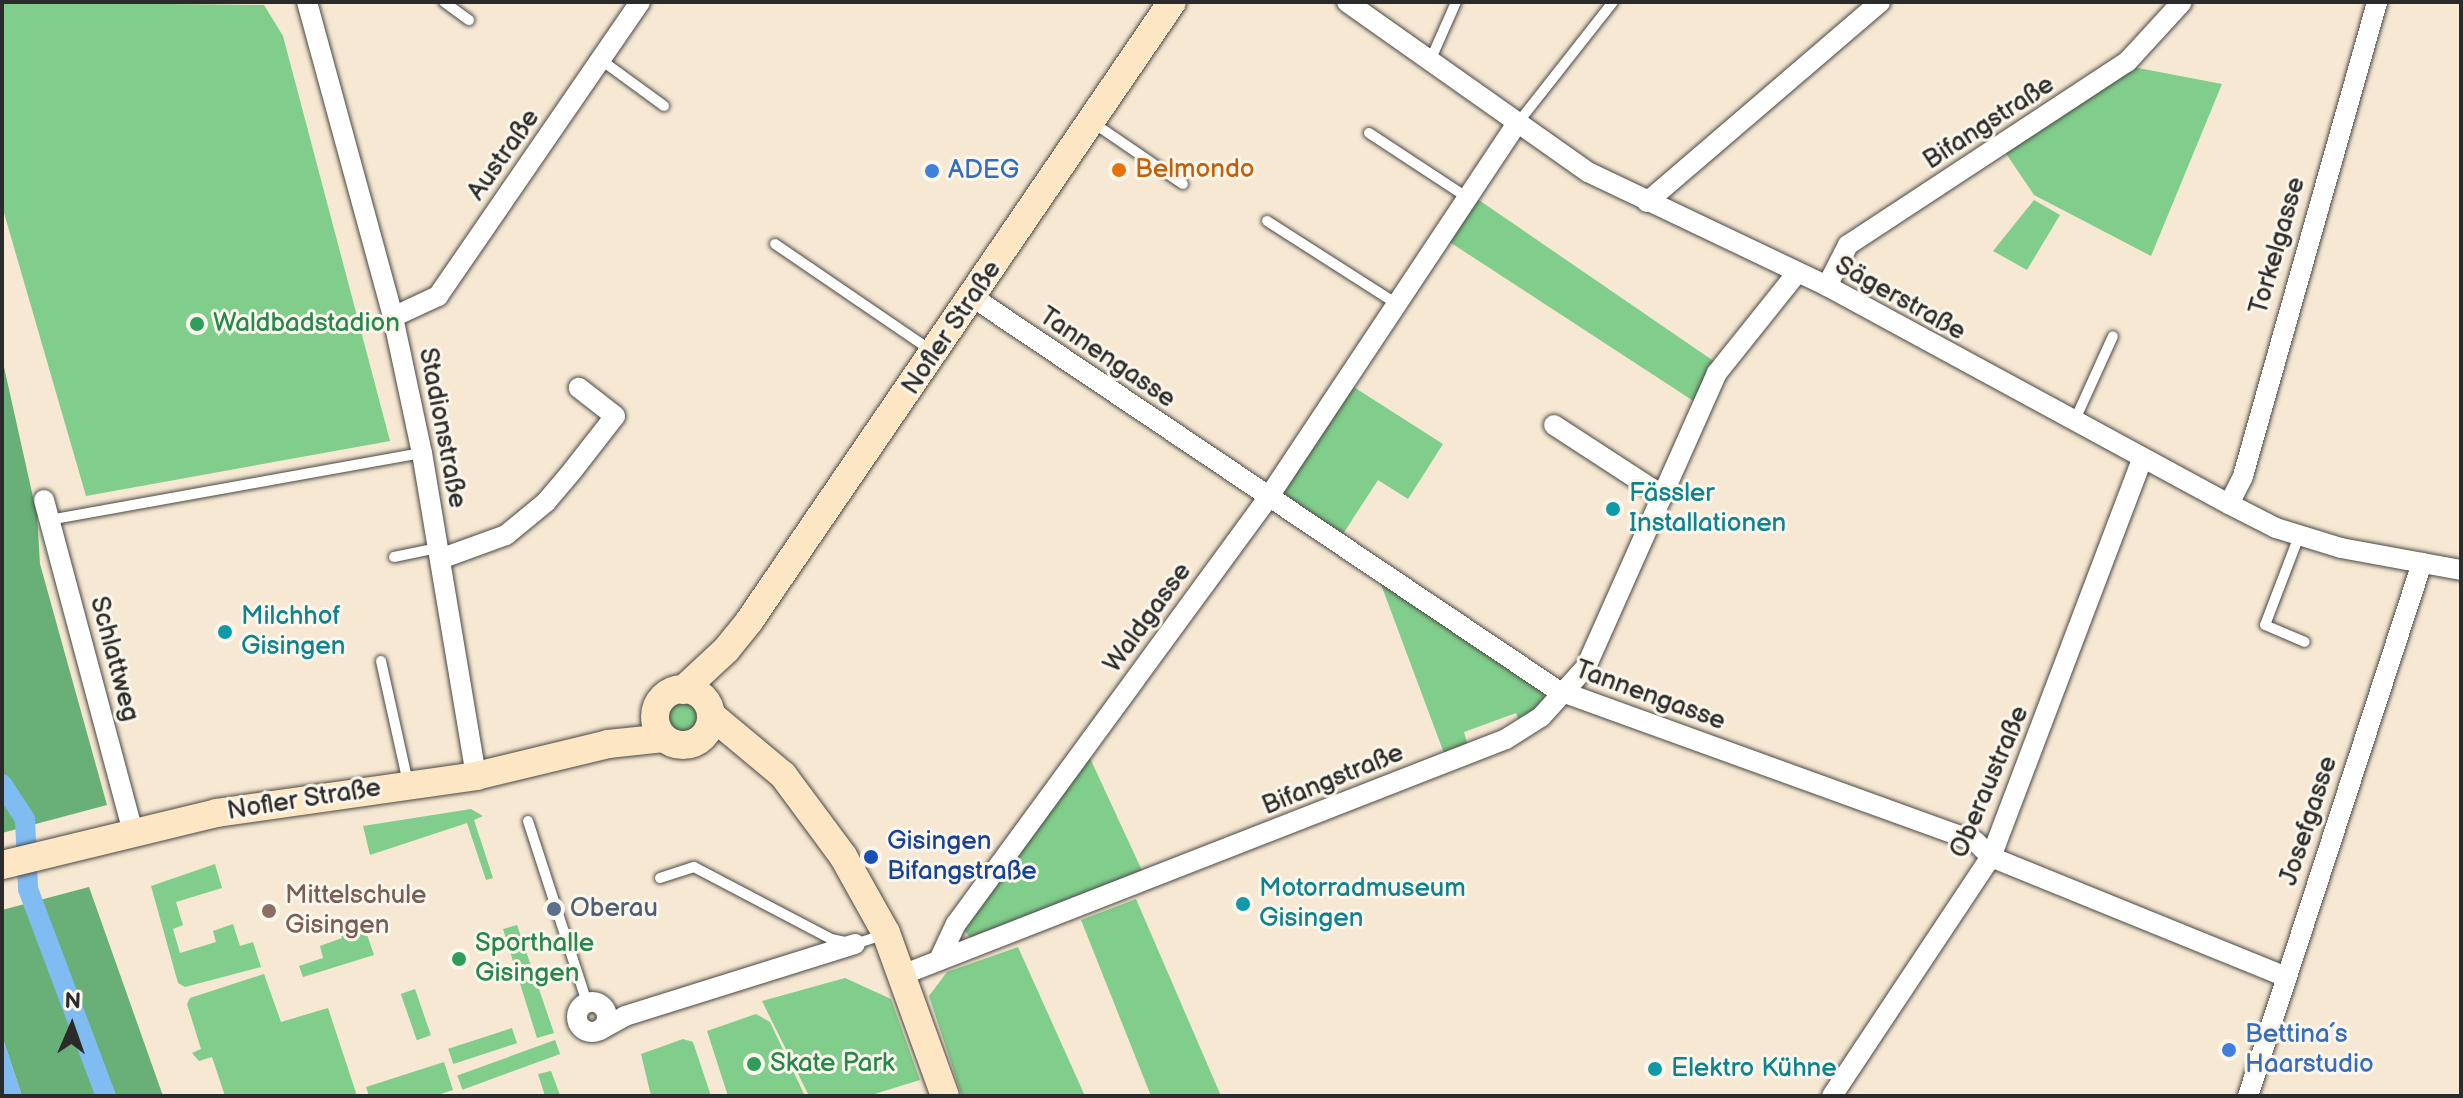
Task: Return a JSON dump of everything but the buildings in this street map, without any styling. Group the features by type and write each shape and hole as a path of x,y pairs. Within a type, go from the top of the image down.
{"main road":[{"name":"Nofler Straße","path":"660,726 662,699 683,690 726,650 974,298 1037,190 1092,122 1172,2"},
{"name":"Nofler Straße","path":"660,726 683,745 707,720 726,650"},
{"path":"683,690 701,696 707,720 762,758 802,798 886,933 945,1096"},
{"name":"Nofler Straße","path":"2,865 217,813 476,776 608,744 660,726"}],"street":[{"name":"Stadionstraße","path":"307,2 393,317 422,453 476,776"},
{"name":"Austraße","path":"393,317 438,296 640,2"},
{"name":"Sägerstraße","path":"1347,2 1516,125 1588,172 1796,274 1827,286 2074,423 2229,504 2299,536 2461,570"},
{"path":"1647,202 1880,2"},
{"name":"Bifangstraße","path":"1827,286 1848,245 2127,62 2182,2"},
{"name":"Torkelgasse","path":"2229,504 2243,476 2377,2"},
{"name":"Waldgasse","path":"939,960 956,924 1268,498 1465,196 1516,125"},
{"name":"Bifangstraße","path":"902,975 1506,739 1566,694 1586,667 1717,373 1796,274"},
{"name":"Tannengasse","path":"974,298 1268,498 1566,694 1975,841 1991,857 2286,977"},
{"path":"439,554 506,535 546,502 573,470 615,416 579,388"},
{"path":"1554,425 1663,496"},
{"name":"Oberaustraße","path":"1832,1096 1991,857 2142,459"},
{"name":"Schlattweg","path":"47,510 133,833"},
{"name":"Josefgasse","path":"2248,1096 2422,563"},
{"path":"625,1016 596,1005 579,1009 579,1023 591,1032 600,1030 625,1016 855,944"}],"lane":[{"path":"444,2 469,20"},
{"path":"1430,61 1456,2"},
{"path":"1516,125 1613,2"},
{"path":"601,60 664,106"},
{"path":"1092,122 1183,184"},
{"path":"1369,133 1465,196"},
{"path":"1267,221 1395,303"},
{"path":"775,244 936,353"},
{"path":"2074,423 2113,336"},
{"path":"47,510 422,453"},
{"path":"2299,536 2265,625 2305,642"},
{"path":"394,557 439,554"},
{"path":"381,661 409,785"},
{"path":"528,821 596,1005"},
{"path":"660,878 694,867 799,924 855,944 886,933"}],"green space":[{"name":"Waldbadstadion","path":"2,2 264,5 283,36 390,441 86,496 2,206"},
{"path":"2133,67 2222,84 2151,256 2034,195 2005,152"},
{"path":"1473,196 1715,362 1695,402 1445,239"},
{"path":"2034,200 2060,215 2027,270 1993,251"},
{"path":"2,358 37,515 40,564 107,805 2,833"},
{"path":"1349,384 1443,444 1408,499 1378,480 1341,537 1284,497 1284,488"},
{"path":"1379,579 1542,686 1545,703 1521,725 1516,713 1464,732 1468,746 1445,756"},
{"path":"684,701 696,706 701,718 696,730 684,735 672,730 667,718 672,706"},
{"path":"1089,756 1145,877 971,939 964,930"},
{"path":"471,809 483,816 474,820 493,878 486,880 467,823 370,855 363,826"},
{"path":"215,864 222,888 176,902 183,925 173,929 180,953 216,942 213,931 233,924 240,946 253,942 261,967 185,987 178,983 151,886"},
{"path":"89,887 163,1096 22,1096 2,1036 2,910"},
{"path":"1136,899 1221,1096 1151,1096 1081,920"},
{"path":"362,920 374,955 303,977 299,966 323,958 320,946 342,938 339,927"},
{"path":"517,925 554,1033 537,1038 503,929"},
{"path":"1018,947 1085,1096 962,1096 929,996 947,972"},
{"path":"264,974 281,1022 328,1008 357,1096 225,1096 212,1057 199,1061 192,1053 201,1049 187,1004 190,998"},
{"path":"845,978 891,999 920,1080 868,1096 809,1096 762,1001"},
{"path":"415,989 431,1035 417,1040 401,994"},
{"name":"Skate Park","path":"756,1014 770,1022 805,1096 728,1096 707,1031"},
{"path":"512,1028 517,1043 453,1064 448,1049"},
{"path":"683,1039 693,1042 711,1096 651,1096 641,1054"},
{"path":"555,1040 560,1054 462,1090 457,1076"},
{"path":"444,1062 453,1090 435,1096 369,1096 366,1087"},
{"path":"551,1071 560,1095 545,1096 538,1074"}],"water":[{"path":"2,1036 22,1096 2,1096"}],"waterway":[{"path":"2,784 25,819 28,889 106,1096"}],"place":[{"name":"Belmondo","path":"1119,170"},
{"name":"ADEG","path":"932,171"},
{"name":"Waldbadstadion","path":"197,324"},
{"name":"Fässler Installationen","path":"1613,509"},
{"name":"Milchhof Gisingen","path":"225,632"},
{"name":"Gisingen Bifangstraße","path":"871,857"},
{"name":"Motorradmuseum Gisingen","path":"1243,904"},
{"name":"Oberau","path":"554,909"},
{"name":"Mittelschule Gisingen","path":"269,911"},
{"name":"Sporthalle Gisingen","path":"459,959"},
{"name":"Bettina´s Haarstudio","path":"2229,1050"},
{"name":"Skate Park","path":"754,1064"},
{"name":"Elektro Kühne","path":"1655,1069"}]}
